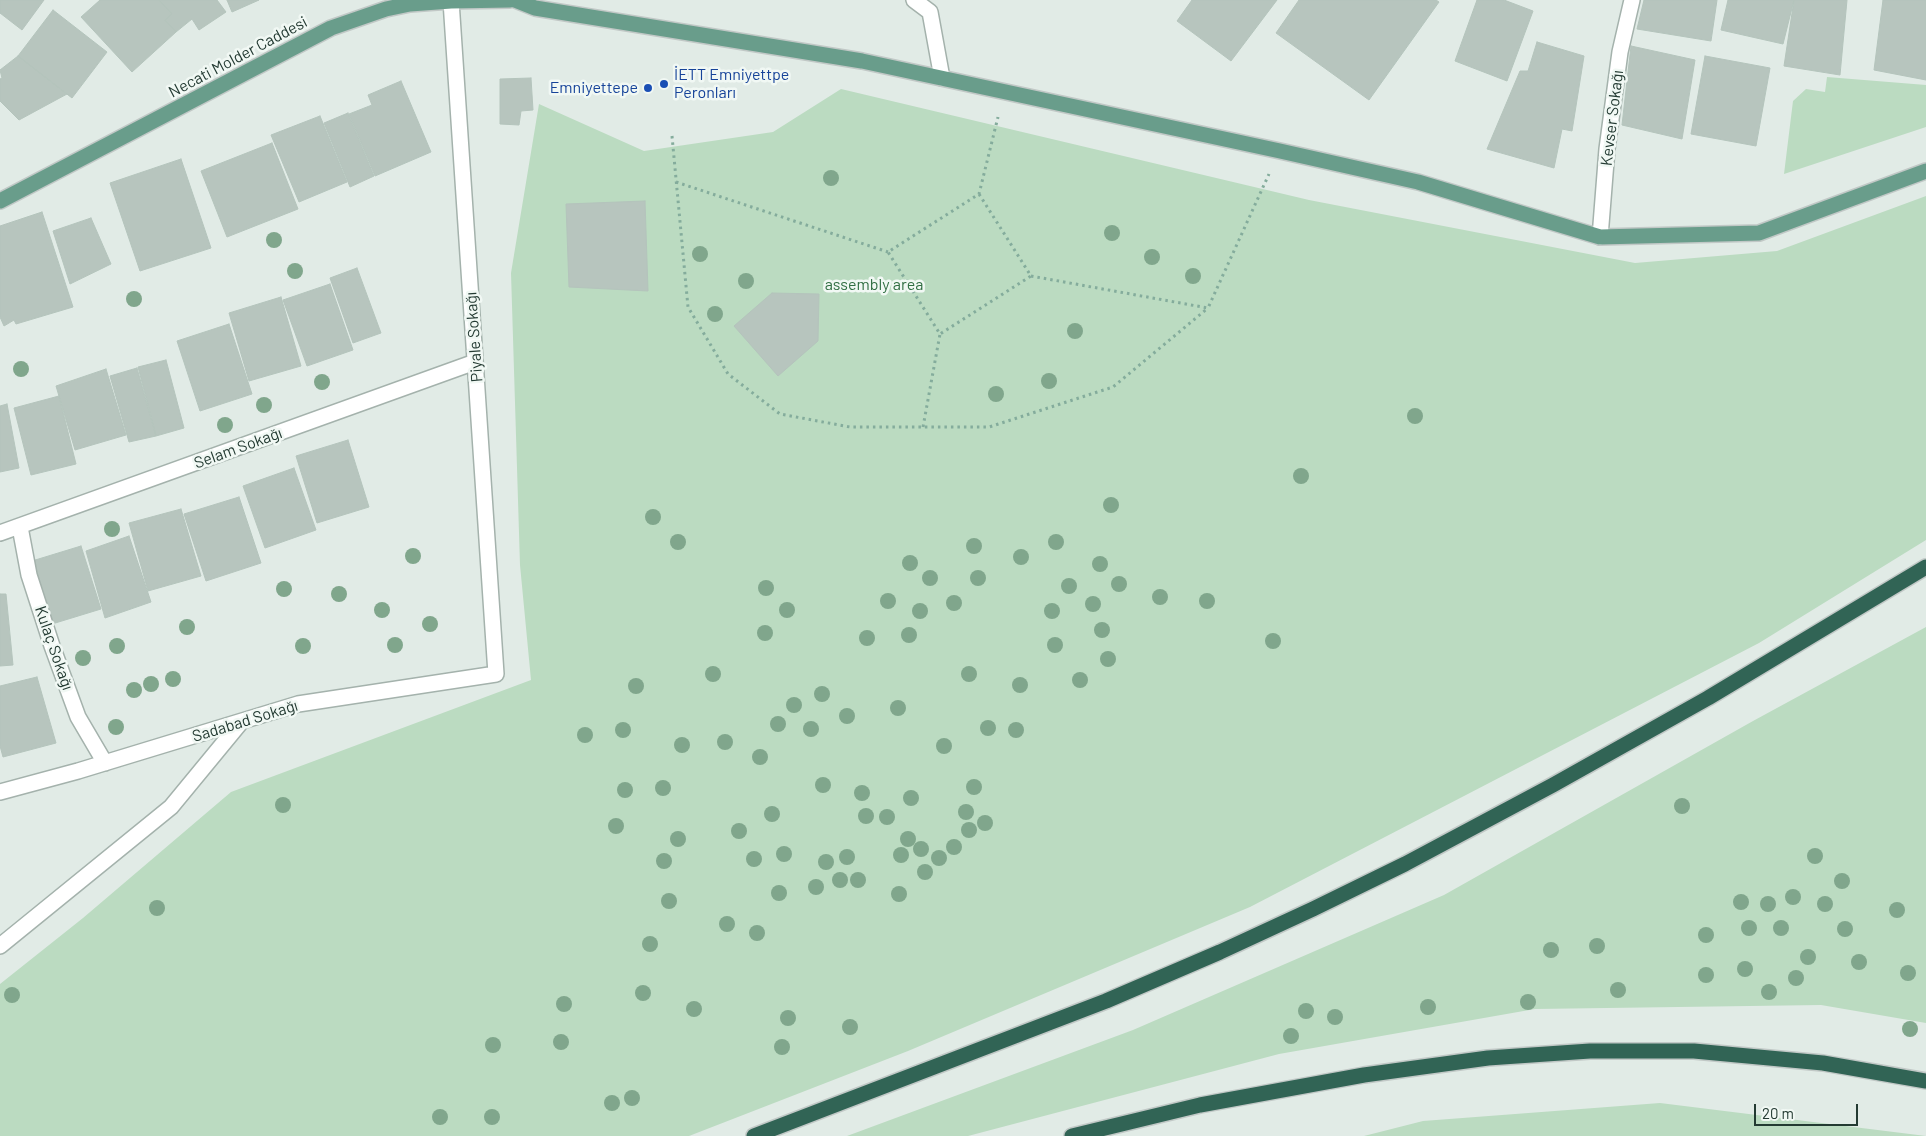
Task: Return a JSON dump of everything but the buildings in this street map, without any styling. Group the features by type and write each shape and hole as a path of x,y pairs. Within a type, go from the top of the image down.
{"highway":[{"path":"754,1136 1106,1001 1220,952 1330,901 1405,864 1553,785 1708,698 1926,567"},
{"path":"1072,1136 1200,1105 1364,1075 1497,1057 1590,1051 1694,1051 1823,1063 1926,1081"}],"main road":[{"name":"Necati Molder Caddesi","path":"0,201 331,28 409,2 510,0"},
{"path":"515,0 862,61 1280,151 1418,182 1600,237 1759,233 1926,171"}],"street":[{"path":"914,0 930,12 942,78"},
{"name":"Kevser Sokağı","path":"1600,237 1607,149 1620,52 1632,0"},
{"name":"Piyale Sokağı","path":"451,1 496,674"},
{"name":"Selam Sokağı","path":"0,533 475,362"},
{"name":"Kulaç Sokağı","path":"20,527 29,575 52,646 78,717 106,763"},
{"name":"Sadabad Sokağı","path":"0,792 106,763 298,704 496,674"},
{"path":"0,946 171,807 240,722"}],"path":[{"path":"888,252 978,194 1004,92"},
{"path":"672,136 688,307 728,374 780,414 850,427 990,427 1113,387 1208,308 1280,151"},
{"path":"676,182 888,252 940,334 923,427"},
{"path":"978,194 1031,276"},
{"path":"940,334 1031,276 1208,308"}],"green space":[{"path":"1827,77 1926,85 1926,127 1784,174 1793,101 1806,89 1825,92"},
{"name":"assembly area","path":"841,89 1309,200 1635,263 1777,251 1926,196 1926,540 1759,643 1250,907 908,1051 689,1136 0,1136 0,984 83,918 231,792 531,680 520,565 511,273 539,104 644,151 773,132"},
{"path":"1926,627 1926,1023 1821,1005 1535,1009 1279,1054 968,1136 847,1136 1133,1030 1444,895 1753,721"},
{"path":"1660,1103 1926,1136 1364,1136 1423,1121"}],"place":[{"name":"İETT Emniyettpe Peronları","path":"664,84"},
{"name":"Emniyettepe","path":"648,88"}]}
